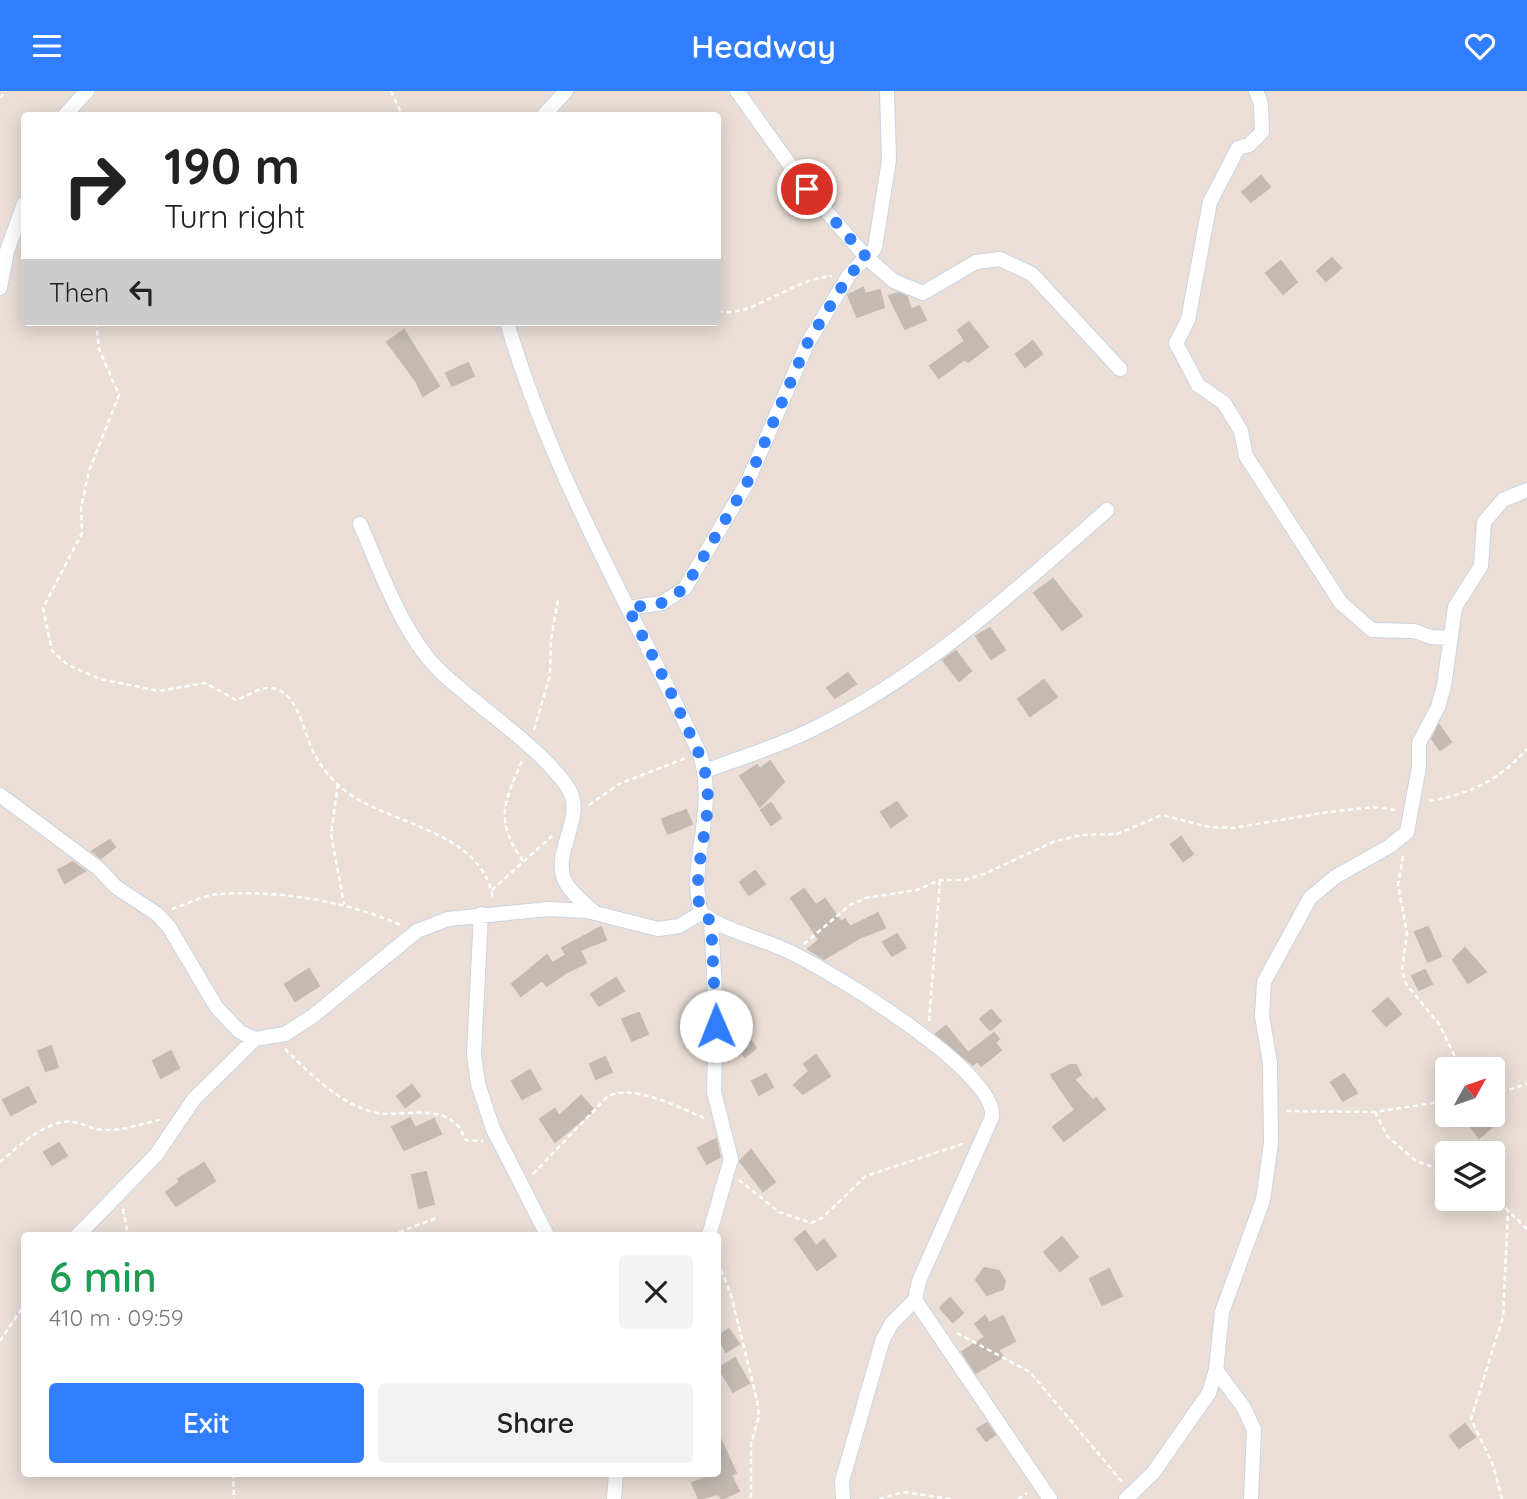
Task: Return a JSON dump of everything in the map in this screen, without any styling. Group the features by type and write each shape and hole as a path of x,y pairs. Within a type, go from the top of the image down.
{"street":[{"path":"68,112 87,91"},
{"path":"547,112 566,91"},
{"path":"737,91 807,189 867,258 894,281 923,293 976,261 1000,259 1032,274 1120,369"},
{"path":"628,608 662,603 685,588 747,483 790,377 849,275 875,248 889,160 887,91"},
{"path":"1256,91 1261,104 1262,132 1249,145 1238,148 1210,202 1188,320 1176,343 1198,385 1224,403 1241,431 1246,456 1341,603 1372,630 1414,631 1431,637 1450,638"},
{"path":"0,288 7,251 21,212"},
{"path":"508,326 526,388 576,502 700,754 705,771 708,804 699,866 716,1010 714,1092 730,1147 728,1171 710,1232"},
{"path":"1129,1497 1153,1473 1209,1393 1216,1370 1222,1312 1264,1200 1271,1163 1270,1063 1261,996 1270,966 1310,898 1335,877 1390,846 1406,832 1412,808 1419,743 1438,707 1455,607 1480,566 1484,522 1503,500 1527,490"},
{"path":"705,771 808,731 895,681 976,625 1107,510"},
{"path":"360,524 405,623 439,671 559,777 570,790 573,818 563,857 563,877 577,897 595,913"},
{"path":"0,795 98,868 117,887 157,914 169,927 216,1008 240,1032 255,1039 285,1034 313,1016 416,931 448,919 549,908 595,913 658,929 679,926 706,917 738,935 793,953 849,985 929,1039 990,1099 992,1117 919,1281 915,1300 892,1323 883,1339 842,1481 843,1499"},
{"path":"488,913 474,1054 478,1084 498,1138 545,1232"},
{"path":"81,1232 156,1155 183,1115 255,1039"},
{"path":"915,1300 925,1319 1050,1499"},
{"path":"1216,1370 1244,1408 1254,1430 1251,1499"},
{"path":"614,1499 616,1477"}],"path":[{"path":"0,98 6,91"},
{"path":"391,91 401,112"},
{"path":"721,311 736,313 792,286 822,276 849,275"},
{"path":"96,326 99,349 119,395 89,471 80,507 82,533 43,608 52,651 68,666 100,679 159,691 198,683 236,700 261,689 276,689 293,704 314,755 338,784 380,811 468,852 492,890"},
{"path":"793,953 850,905 866,898 917,890 940,880 964,880 985,874 1053,842 1081,835 1117,834 1162,815 1209,827 1233,828 1375,807 1412,808 1459,795 1492,781 1511,768 1527,749"},
{"path":"573,818 619,784 700,754"},
{"path":"338,784 331,834 345,906"},
{"path":"1406,832 1398,885 1407,933 1402,970 1406,984 1439,1024 1455,1057"},
{"path":"488,913 492,890 553,835"},
{"path":"929,1039 929,1008 935,969 940,880"},
{"path":"157,914 217,894 326,901 374,913 416,931"},
{"path":"272,1038 318,1080 356,1105 375,1113 426,1112 458,1126 471,1142 498,1138"},
{"path":"1505,1091 1527,1084"},
{"path":"523,1188 545,1159 615,1093 637,1094 723,1126"},
{"path":"1269,1112 1315,1109 1374,1112 1435,1103"},
{"path":"1374,1112 1387,1136 1416,1161 1435,1168"},
{"path":"0,1162 28,1138 61,1122 114,1130 183,1115"},
{"path":"728,1171 779,1212 811,1223 822,1218 866,1176 950,1146 982,1140"},
{"path":"121,1192 128,1232"},
{"path":"1505,1207 1527,1229"},
{"path":"1502,1499 1493,1465 1472,1419 1503,1317 1508,1210"},
{"path":"399,1232 437,1218"},
{"path":"721,1269 731,1294 757,1400 759,1416 751,1444 751,1499"},
{"path":"0,1341 21,1310"},
{"path":"925,1319 1030,1372 1129,1497"},
{"path":"233,1477 234,1499"},
{"path":"879,1499 904,1492 951,1499"}],"building":[{"path":"1261,176 1270,187 1251,202 1242,192"},
{"path":"1332,258 1341,268 1326,281 1317,271"},
{"path":"1281,261 1297,282 1283,294 1266,273"},
{"path":"863,288 865,294 880,290 884,307 857,317 848,295"},
{"path":"898,293 907,297 911,310 919,306 926,320 905,329 889,296"},
{"path":"969,322 988,347 968,362 965,359 939,378 930,366 965,341 958,330"},
{"path":"404,330 439,386 423,396 416,381 387,342"},
{"path":"1033,341 1042,354 1025,367 1016,354"},
{"path":"468,363 474,376 452,386 446,373"},
{"path":"1053,579 1082,616 1062,630 1034,593"},
{"path":"990,628 1005,650 991,659 976,636"},
{"path":"956,651 971,671 959,681 943,660"},
{"path":"848,673 856,684 835,698 827,688"},
{"path":"1044,680 1057,697 1030,716 1018,699"},
{"path":"1439,725 1451,742 1440,750 1432,739"},
{"path":"770,761 784,782 760,807 740,776 757,765 760,769"},
{"path":"897,802 907,816 891,827 881,812"},
{"path":"771,803 781,818 771,825 761,810"},
{"path":"686,810 692,824 668,834 662,819"},
{"path":"1181,837 1193,854 1183,861 1171,844"},
{"path":"110,840 115,847 101,858 92,851"},
{"path":"73,862 85,871 65,883 58,870"},
{"path":"755,871 765,884 749,895 740,882"},
{"path":"804,889 816,905 825,899 841,922 845,919 850,927 878,913 885,928 861,937 824,959 808,949 819,940 791,898"},
{"path":"601,927 606,940 580,950 586,963 547,986 542,980 521,996 512,984 547,955 552,963 568,954 566,955 562,948"},
{"path":"1428,927 1441,956 1428,962 1415,932"},
{"path":"897,934 906,948 892,956 883,942"},
{"path":"1465,948 1486,972 1468,983 1453,960"},
{"path":"309,969 319,986 295,1001 285,984"},
{"path":"1425,970 1432,984 1419,990 1412,976"},
{"path":"616,978 624,991 599,1006 591,994"},
{"path":"1388,998 1401,1014 1386,1026 1373,1011"},
{"path":"991,1010 1001,1021 990,1030 980,1019"},
{"path":"639,1013 648,1034 632,1041 622,1019"},
{"path":"946,1026 968,1053 994,1033 999,1039 995,1043 1001,1050 981,1066 977,1061 973,1065 936,1034"},
{"path":"747,1035 756,1048 745,1057 735,1043"},
{"path":"51,1046 58,1067 46,1071 38,1051"},
{"path":"171,1051 179,1068 161,1078 153,1061"},
{"path":"816,1055 830,1076 803,1094 794,1085 809,1071 804,1064"},
{"path":"605,1057 612,1072 596,1079 590,1064"},
{"path":"1070,1065 1076,1065 1081,1075 1074,1079 1093,1101 1096,1098 1105,1109 1064,1141 1053,1127 1075,1110 1051,1075"},
{"path":"530,1070 541,1089 522,1099 512,1081"},
{"path":"766,1074 773,1087 759,1095 752,1081"},
{"path":"1344,1074 1357,1093 1343,1101 1331,1082"},
{"path":"412,1085 420,1096 405,1107 397,1096"},
{"path":"28,1087 36,1102 11,1115 3,1100"},
{"path":"581,1096 594,1110 555,1142 540,1119 555,1109 559,1116"},
{"path":"410,1118 415,1128 434,1119 441,1134 404,1150 392,1127"},
{"path":"1471,1127 1492,1127 1479,1138"},
{"path":"716,1139 720,1157 707,1164 698,1148"},
{"path":"59,1143 67,1156 52,1165 44,1152"},
{"path":"751,1150 775,1182 763,1191 740,1161"},
{"path":"204,1163 215,1181 176,1206 166,1192 180,1182 178,1179"},
{"path":"426,1172 434,1204 419,1208 412,1175"},
{"path":"805,1231 816,1246 824,1240 836,1256 817,1270 795,1239"},
{"path":"1062,1237 1078,1257 1060,1271 1044,1252"},
{"path":"984,1268 999,1271 1005,1281 1003,1289 987,1295 976,1280"},
{"path":"1109,1269 1122,1296 1102,1305 1090,1279"},
{"path":"950,1298 963,1313 953,1322 940,1308"},
{"path":"985,1316 989,1323 1003,1316 1015,1341 998,1350 1003,1357 976,1373 962,1352 985,1337 975,1324"},
{"path":"729,1329 739,1344 726,1352 721,1342 721,1334"},
{"path":"735,1358 749,1383 733,1392 721,1367"},
{"path":"987,1423 995,1435 986,1441 977,1429"},
{"path":"1465,1424 1475,1437 1459,1448 1450,1436"},
{"path":"721,1440 736,1473 731,1475 739,1491 722,1499 718,1494 699,1499 692,1483 708,1477 721,1477"}],"route":[{"path":"716,1026 711,921 701,913 699,904 699,866 708,804 705,771 700,754 662,672 628,608 662,603 685,588 747,483 790,377 807,344 849,275 867,258 807,189"}]}
